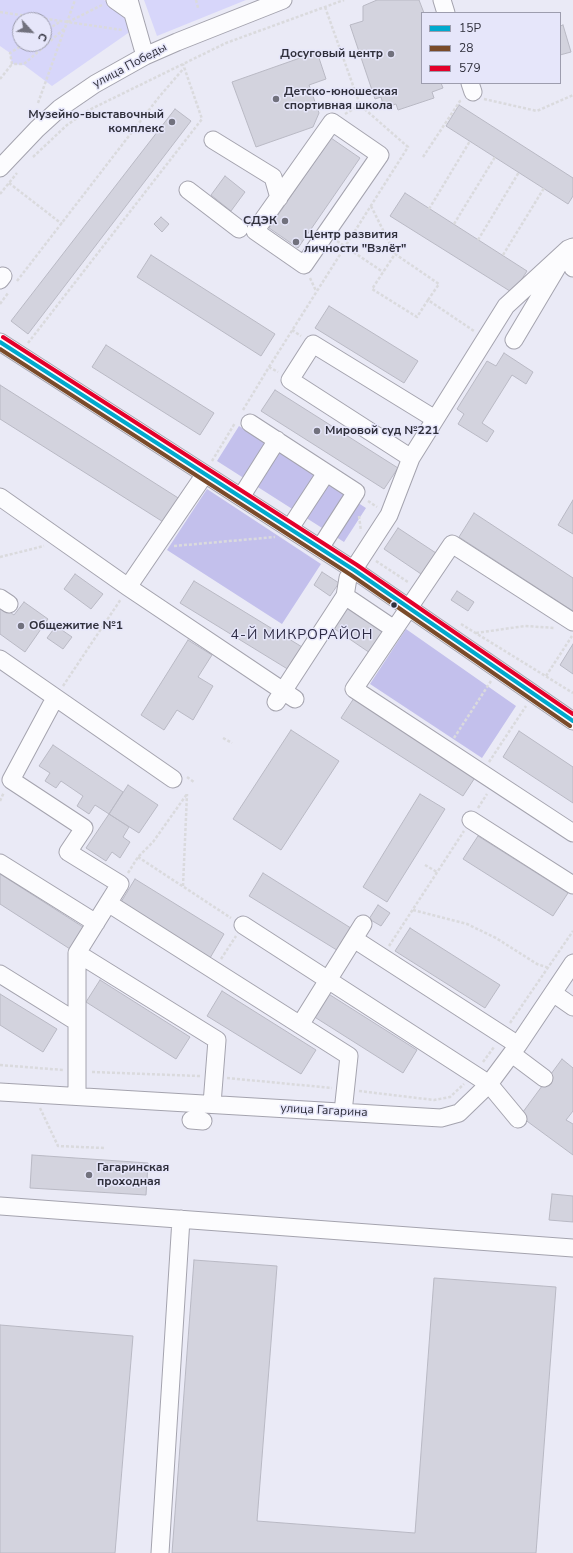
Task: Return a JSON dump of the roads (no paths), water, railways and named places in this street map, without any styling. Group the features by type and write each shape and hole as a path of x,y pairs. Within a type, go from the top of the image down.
{"street":[{"name":"улица Победы","path":"0,168 37,129 60,108 95,84 145,56 283,0"},
{"path":"442,0 446,12"},
{"path":"110,2 131,6 145,56"},
{"path":"332,122 380,155 304,265 255,231 279,198 332,122"},
{"path":"213,140 273,177 279,198"},
{"path":"188,190 239,229"},
{"path":"571,248 573,268"},
{"path":"283,698 345,596 348,578 389,515 411,458 506,306 571,248"},
{"path":"514,340 571,248"},
{"path":"0,342 354,570 573,722"},
{"path":"411,458 290,380 313,344 435,419"},
{"path":"243,417 356,492 320,548"},
{"path":"241,497 277,440"},
{"path":"290,528 326,473"},
{"path":"128,587 205,474"},
{"path":"0,498 283,698"},
{"path":"567,625 452,544 354,689 573,833"},
{"path":"345,596 394,629"},
{"path":"0,659 174,779"},
{"path":"252,682 283,698"},
{"path":"55,698 11,780 84,828 68,852 120,884 77,953 77,1096"},
{"path":"471,820 573,885"},
{"path":"0,863 96,923"},
{"path":"108,903 349,1056 343,1112"},
{"path":"300,1025 363,924"},
{"path":"243,926 488,1084 512,1120"},
{"path":"354,939 503,1035 544,1078"},
{"path":"77,953 216,1040 212,1104"},
{"name":"улица Гагарина","path":"0,1092 343,1112 402,1120 441,1118 459,1114 488,1084 515,1049 569,969"},
{"path":"0,974 77,1022"},
{"path":"553,992 573,1007"},
{"path":"0,1206 573,1248"},
{"path":"160,1553 181,1219"}],"place":[{"name":"Досуговый центр","path":"391,54"},
{"name":"Детско-юношеская спортивная школа","path":"276,99"},
{"name":"Музейно-выставочный комплекс","path":"172,122"},
{"name":"СДЭК","path":"285,221"},
{"name":"Центр развития личности \"Взлёт\"","path":"296,242"},
{"name":"Мировой суд №221","path":"317,431"},
{"name":"Общежитие №1","path":"21,626"},
{"name":"Гагаринская проходная","path":"89,1175"}],"district":[{"name":"4-Й МИКРОРАЙОН","path":"302,636"}]}
